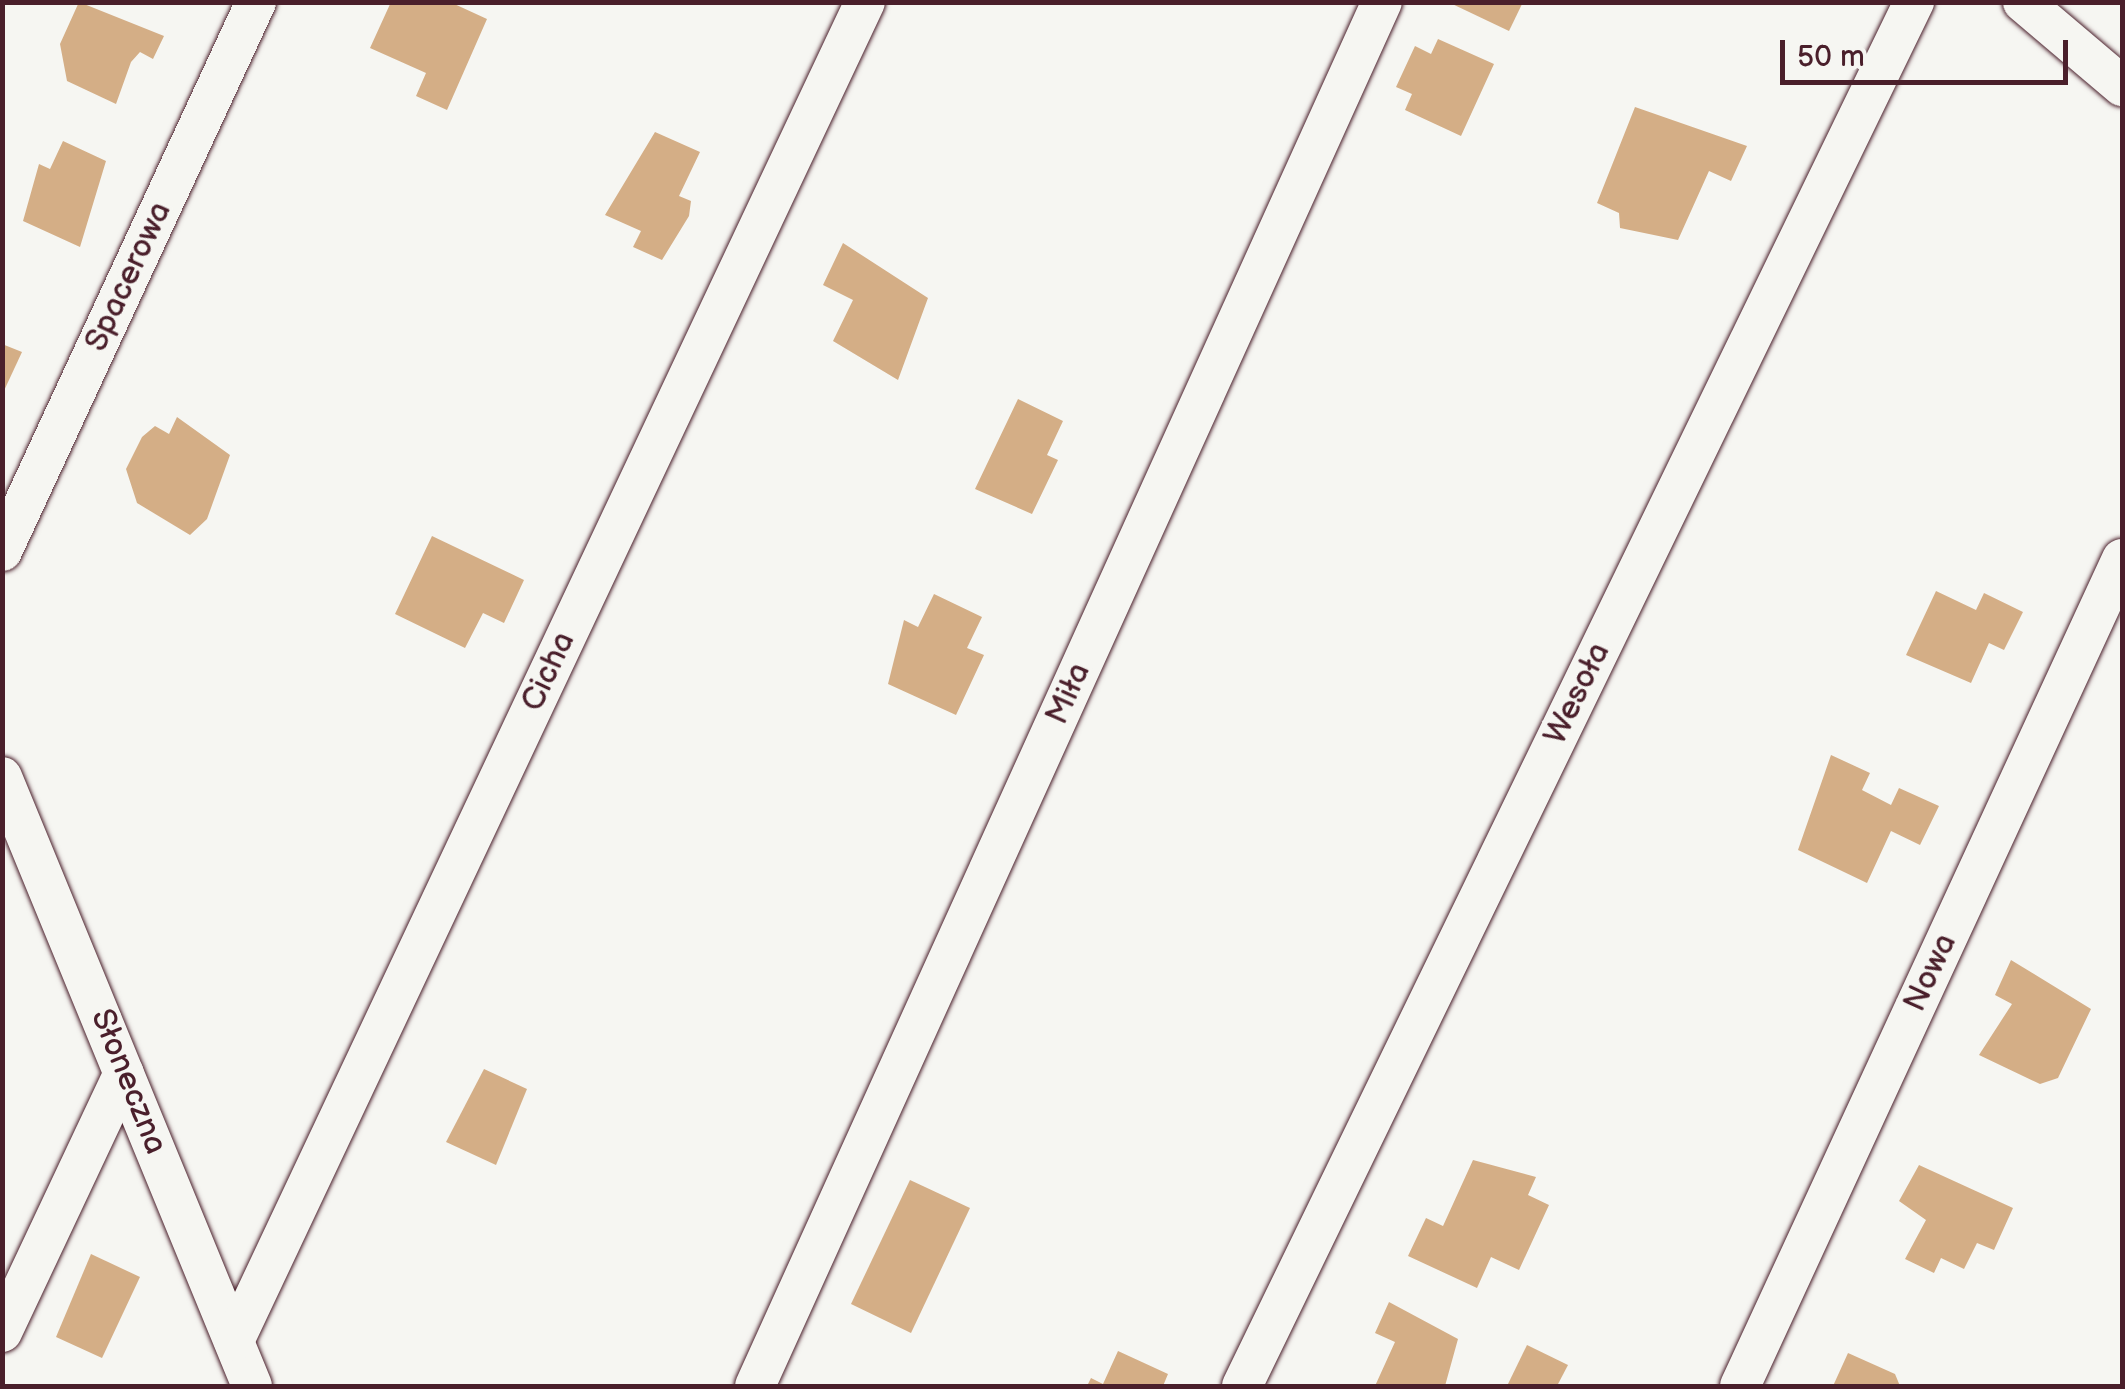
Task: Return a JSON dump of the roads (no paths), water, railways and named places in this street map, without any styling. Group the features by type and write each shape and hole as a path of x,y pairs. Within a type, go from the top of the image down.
{"street":[{"name":"Spacerowa","path":"2,551 256,2"},
{"name":"Cicha","path":"234,1341 865,2"},
{"name":"Miła","path":"755,1386 1382,2"},
{"name":"Wesoła","path":"1242,1386 1914,2"},
{"path":"2023,2 2122,86"},
{"name":"Nowa","path":"1740,1386 2122,559"},
{"name":"Słoneczna","path":"2,778 252,1386"},
{"path":"2,1332 124,1073"}]}
